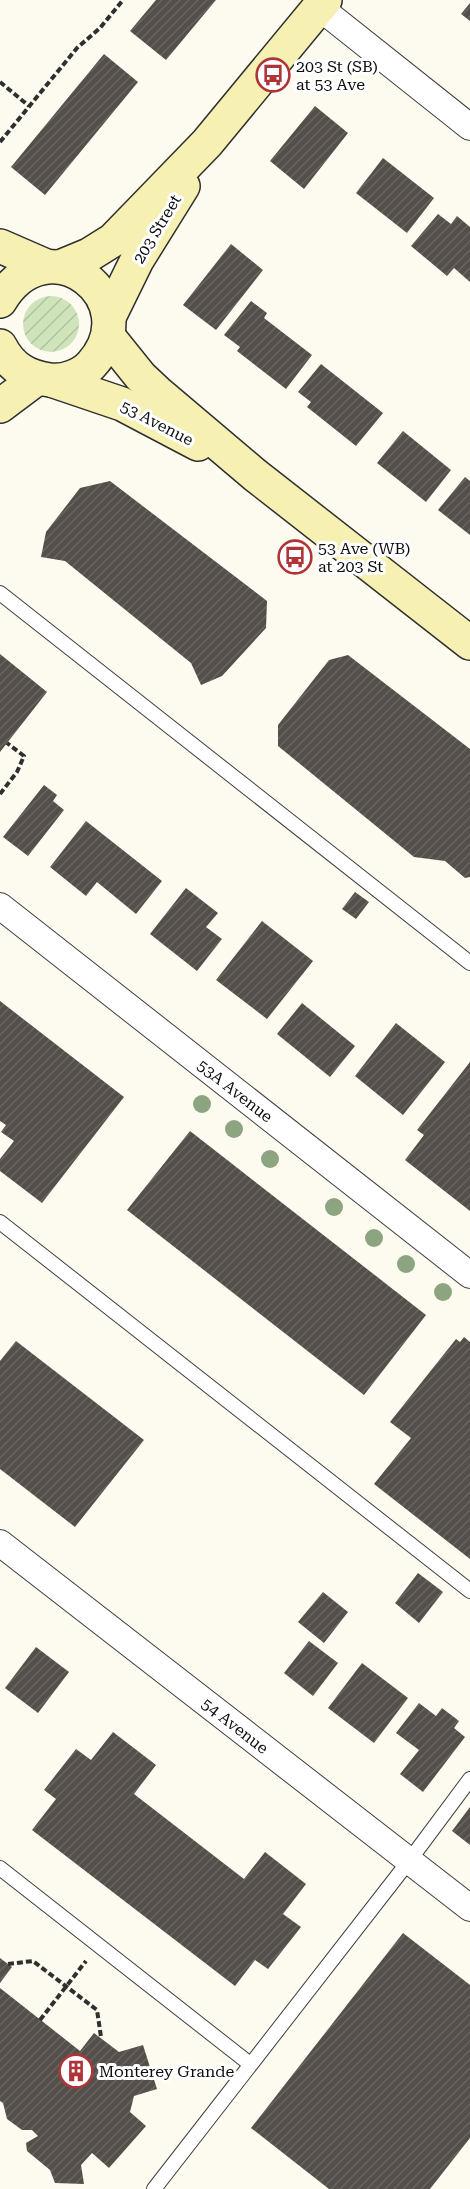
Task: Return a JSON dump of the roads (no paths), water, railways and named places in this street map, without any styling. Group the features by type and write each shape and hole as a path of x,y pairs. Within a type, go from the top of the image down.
{"main road":[{"name":"203 Street","path":"0,301 9,286 23,274 89,255 113,240 207,143 322,4"},
{"name":"203 Street","path":"45,380 73,377 89,368 101,354 109,327 137,260 207,143"},
{"path":"0,246 53,266"},
{"name":"53 Avenue","path":"53,266 78,273 94,284 104,299 109,327 141,377 255,475 470,643"},
{"name":"53 Avenue","path":"0,346 6,357 19,370 123,404 255,475"},
{"path":"0,406 45,380"}],"street":[{"path":"322,4 470,127"},
{"name":"53A Avenue","path":"0,906 470,1275"},
{"name":"54 Avenue","path":"0,1542 470,1908"}],"lane":[{"path":"0,593 470,963"},
{"path":"0,1222 470,1591"},
{"path":"154,2189 470,1779"},
{"path":"0,1868 250,2064"}],"place":[{"name":"203 St (SB) at 53 Ave","path":"273,75"},
{"name":"53 Ave (WB) at 203 St","path":"295,557"},
{"name":"Monterey Grande","path":"76,2071"}]}
